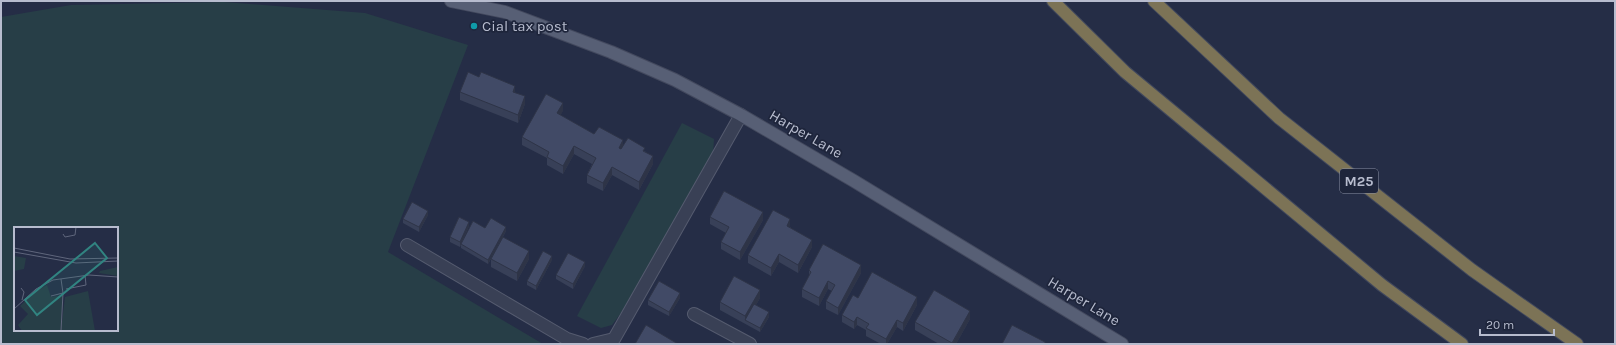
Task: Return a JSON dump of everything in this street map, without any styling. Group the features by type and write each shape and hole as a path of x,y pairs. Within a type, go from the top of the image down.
{"highway":[{"path":"1053,1 1137,82 1382,285 1462,344"},
{"name":"M25","path":"1154,1 1279,118 1472,270 1577,344"}],"main road":[{"name":"Harper Lane","path":"450,1 505,12 611,52 675,80 741,115 854,181 1115,342"}],"street":[{"path":"593,344 612,342 741,115"},
{"path":"407,245 567,339 583,344"},
{"path":"694,314 750,344"}],"shaded area":[{"path":"224,2 365,13 468,45 388,252 543,344 1,344 1,17 71,5"},
{"path":"682,123 714,139 713,155 621,313 612,325 601,328 577,316"}],"building":[{"path":"468,72 479,77 481,72 515,86 513,92 525,96 518,115 460,92"},
{"path":"546,94 563,103 557,113 594,134 599,127 623,140 619,148 621,149 628,138 645,148 643,151 653,156 639,182 612,167 603,183 587,175 596,158 574,146 563,166 547,157 549,152 522,137"},
{"path":"724,191 763,212 740,252 721,242 729,227 710,217"},
{"path":"412,202 428,211 419,227 403,219"},
{"path":"773,210 790,219 787,226 812,240 798,265 779,254 771,268 748,255"},
{"path":"459,217 469,222 460,242 450,237"},
{"path":"491,218 506,227 488,260 461,244 473,221 485,228"},
{"path":"503,237 529,251 517,273 491,259"},
{"path":"823,244 861,265 838,308 826,301 835,285 828,281 819,298 802,289 811,272 809,270"},
{"path":"543,251 552,256 536,286 527,281"},
{"path":"568,253 585,262 573,284 556,275"},
{"path":"872,272 917,297 903,323 897,320 886,339 866,328 869,324 857,317 854,322 842,315 853,295 858,298"},
{"path":"734,276 760,290 745,316 720,302"},
{"path":"659,281 680,293 669,312 648,300"},
{"path":"934,290 970,311 952,343 915,322"},
{"path":"754,304 769,312 760,328 745,320"},
{"path":"646,325 678,344 635,344"},
{"path":"1012,325 1045,342 1045,344 1002,344"}],"place":[{"name":"Cial tax post","path":"474,26"}]}
